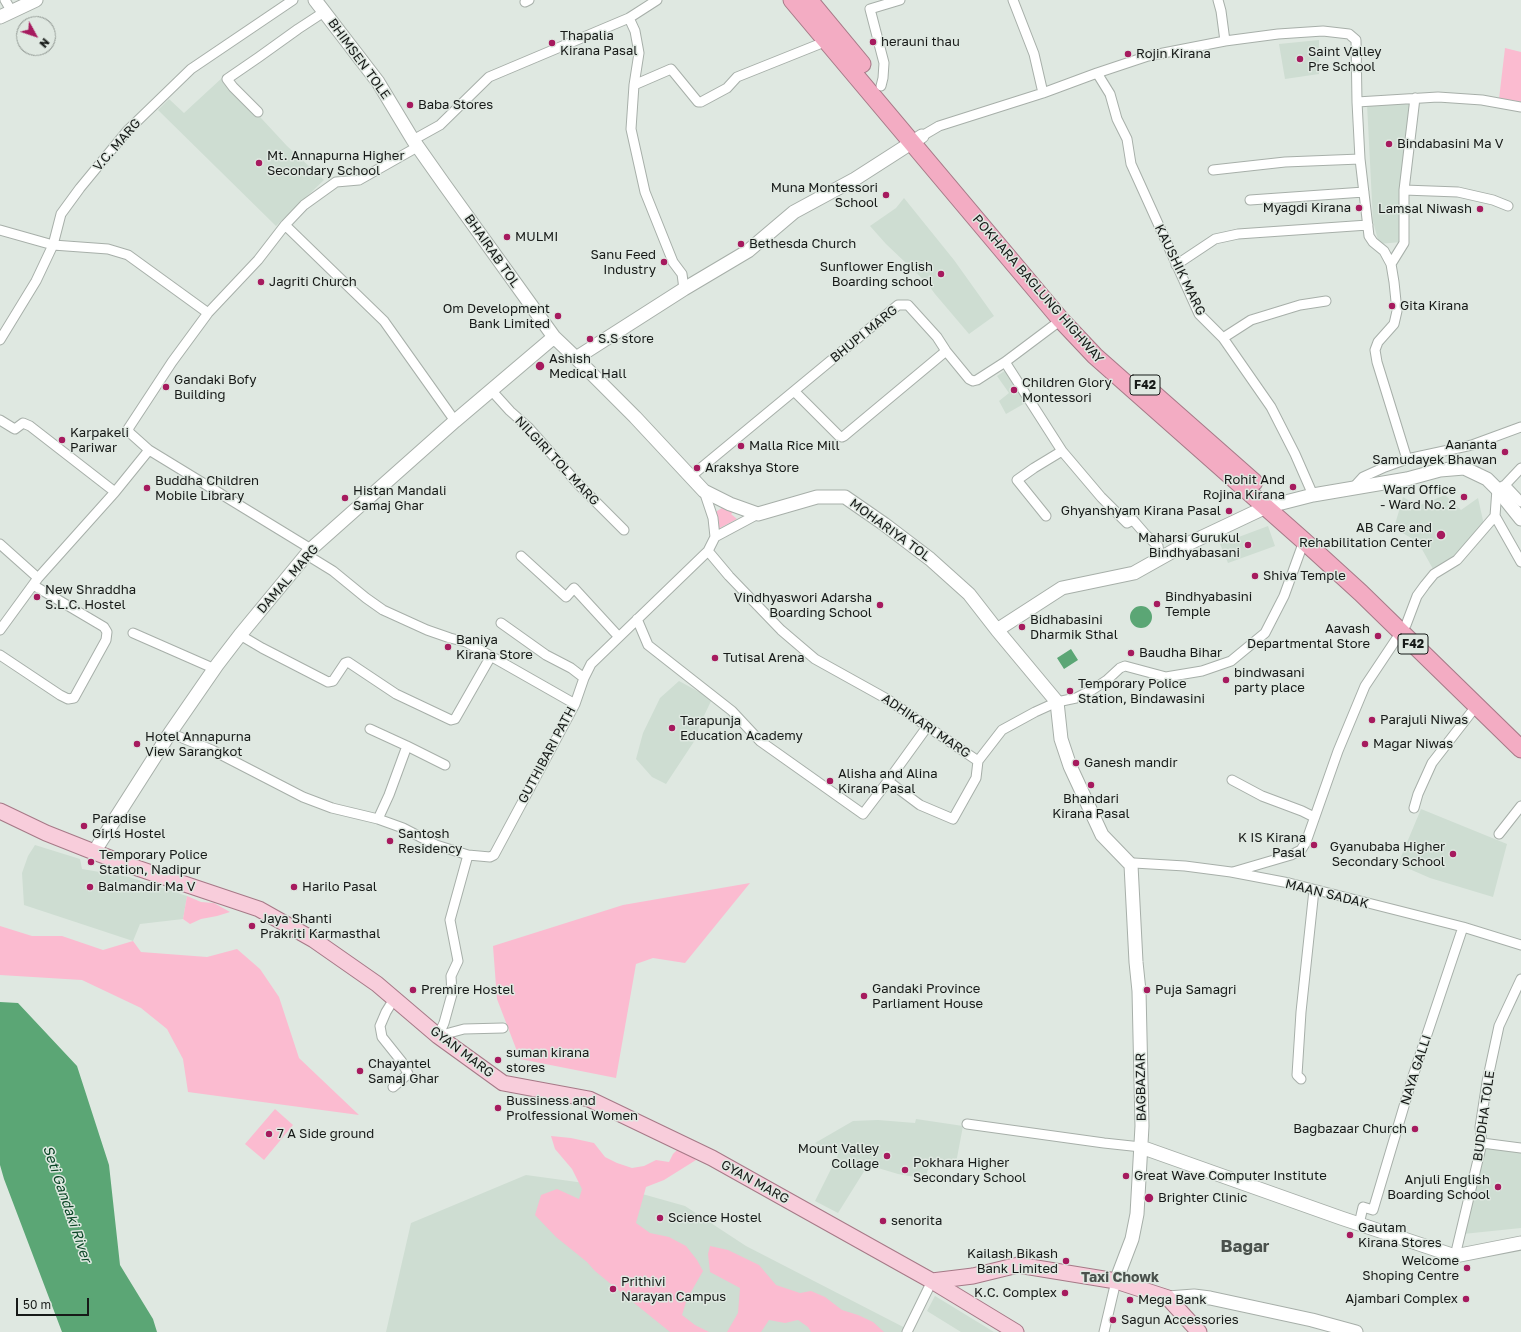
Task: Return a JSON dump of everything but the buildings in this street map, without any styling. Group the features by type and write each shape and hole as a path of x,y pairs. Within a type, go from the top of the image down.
{"highway":[{"name":"POKHARA BAGLUNG HIGHWAY","path":"792,0 1102,348 1272,505 1304,541 1521,732"},
{"name":"POKHARA BAGLUNG HIGHWAY","path":"809,0 880,86 917,140 1061,320 1095,356 1203,453 1272,505 1344,563 1403,629 1521,749"}],"main road":[{"path":"6,15 36,0"},
{"name":"BHIMSEN TOLE","path":"315,0 378,82 416,143"},
{"path":"758,514 730,504 704,491 635,417 576,358 684,289 748,251 794,212 855,179 917,140"},
{"name":"BHAIRAB TOL","path":"416,143 554,337 576,358"},
{"name":"DAMAL MARG","path":"94,852 170,733 240,634 309,552 455,421 554,337"},
{"path":"996,630 1062,588 1134,572 1226,524 1272,505 1313,495 1408,479 1440,470 1464,468 1501,487 1521,519"},
{"name":"MOHARIYA TOL","path":"758,514 817,497 845,497 930,559 969,594 996,630 1056,702"},
{"path":"1056,702 1061,739 1070,766 1102,835 1131,865"},
{"name":"GYAN MARG","path":"0,811 46,833 94,852 259,909 314,940 377,984 438,1036 504,1083 589,1099 712,1158 932,1281 1016,1332"},
{"name":"BAGBAZAR","path":"1116,1281 1132,1239 1137,1214 1141,1147 1142,1070 1139,991 1131,865"},
{"path":"1141,1147 1359,1224 1455,1256 1521,1243"},
{"path":"932,1281 973,1276 1018,1266 1116,1281 1168,1298 1194,1296 1210,1298 1312,1320 1356,1332"},
{"path":"1168,1298 1199,1332"}],"street":[{"path":"5,0 6,15"},
{"name":"V.C. MARG","path":"0,340 36,281 53,245 61,214 80,188 127,131 191,69 292,0"},
{"path":"575,704 466,642 427,630 383,610 309,552 149,450 128,430 172,362 208,313 258,260 285,225 304,205 336,182 359,180 416,143 440,125 489,76 629,18 657,0"},
{"path":"866,0 870,9 884,63 883,78 880,86"},
{"path":"870,9 900,0"},
{"path":"1013,0 1034,54 1043,93"},
{"path":"1218,0 1221,10 1225,41"},
{"path":"258,112 227,79 324,12"},
{"path":"629,18 635,31 639,53 634,85 631,129 645,192 673,262 682,274 684,289"},
{"path":"917,140 939,126 1043,93 1096,73 1148,56 1225,41 1278,34 1323,31 1349,34 1356,40 1360,159 1369,236 1373,242 1384,251 1391,264 1397,311 1394,324 1378,342 1375,350 1377,362 1407,459"},
{"path":"634,85 669,68 698,102 701,102 727,88 736,77 827,41"},
{"name":"KAUSHIK MARG","path":"1096,73 1110,94 1117,119 1127,139 1131,164 1199,314 1223,338 1271,407 1295,454 1313,495"},
{"path":"1357,102 1438,97 1482,100 1521,107"},
{"path":"1391,264 1404,244 1404,190 1415,98"},
{"path":"1213,170 1285,162 1360,159"},
{"path":"1404,190 1458,192 1493,200 1508,206"},
{"path":"1250,200 1364,192"},
{"path":"285,225 384,321 455,421"},
{"path":"1176,265 1215,239 1238,234 1368,225"},
{"path":"0,230 53,245 108,248 128,255 208,313"},
{"path":"1223,338 1251,320 1300,305 1326,301"},
{"name":"BHUPI MARG","path":"690,477 898,305 908,305 937,337 946,351 969,379 973,381 977,380 1005,362"},
{"path":"1061,320 1005,362 1062,451 1106,502 1127,523 1133,520 1158,546 1160,558"},
{"path":"794,391 838,436 842,437 946,351"},
{"name":"NILGIRI TOL MARG","path":"491,390 510,411 528,427 579,485 624,530"},
{"path":"0,420 15,429 23,423 30,426 115,492"},
{"path":"1353,488 1359,480 1366,475 1407,459 1472,445 1521,427"},
{"path":"0,630 36,581 115,492 149,450"},
{"path":"1046,516 1017,480 1062,451"},
{"path":"1231,872 1291,855 1301,850 1306,842 1338,751 1365,686 1403,629 1417,596 1425,584 1434,574 1456,560 1495,516 1501,487 1521,468"},
{"path":"1501,487 1521,502"},
{"path":"704,491 713,518 715,537 758,514"},
{"path":"1495,516 1521,562"},
{"name":"GUTHIBARI PATH","path":"468,855 490,857 494,855 575,704 584,678 591,664 708,551 715,537"},
{"path":"978,761 1002,730 1056,702 1076,698 1092,690 1107,680 1120,668 1125,666 1166,677 1202,671 1231,661 1264,632 1284,596 1304,541"},
{"path":"0,544 36,581 104,627 107,632 106,640 74,698 68,699 60,695 0,655"},
{"name":"ADHIKARI MARG","path":"708,551 729,576 781,630 815,659 887,699 978,761 976,778 953,819 920,805 888,781"},
{"path":"521,556 566,596 574,588 618,637"},
{"path":"636,619 648,645 732,711 760,741 863,814 927,727"},
{"path":"501,622 546,655 571,668 584,678"},
{"path":"133,633 215,669"},
{"path":"240,634 262,648 328,682 333,681 345,663 348,662 396,694 451,720 455,719 491,656"},
{"path":"1414,808 1418,794 1432,763 1477,705"},
{"path":"370,729 445,765"},
{"path":"170,733 212,750 303,798 332,808 378,819 404,828 436,846 468,855 450,920 458,961 451,976 452,994 444,1022 438,1036"},
{"path":"378,819 389,795 395,775 407,746"},
{"path":"1232,780 1262,796 1314,817"},
{"path":"1499,834 1521,806"},
{"name":"MAAN SADAK","path":"1131,865 1134,863 1185,866 1231,872 1289,883 1463,927 1521,945"},
{"path":"1301,1079 1297,1075 1301,1012 1314,890"},
{"name":"NAYA GALLI","path":"1359,1224 1363,1207 1374,1210 1413,1076 1463,927"},
{"name":"BUDDHA TOLE","path":"1455,1256 1482,1143 1480,1127 1499,1026 1521,979"},
{"path":"393,1087 408,1074 402,1062 382,1037 380,1026 394,999"},
{"path":"438,1036 464,1029 503,1028"},
{"path":"967,1124 1141,1147"},
{"path":"1482,1143 1521,1148"},
{"path":"907,1332 932,1281"},
{"path":"1104,1332 1116,1281"}],"shaded area":[{"name":"Saint Valley Pre School","path":"1319,40 1319,74 1285,79 1279,44"},
{"path":"1505,48 1521,52 1521,104 1499,99"},
{"name":"Mt. Annapurna Higher Secondary School","path":"223,77 287,146 324,180 276,226 158,110 169,99 184,113"},
{"name":"Bindabasini Ma V","path":"1414,103 1401,242 1379,244 1373,221 1367,104"},
{"name":"Sunflower English Boarding school","path":"904,198 954,260 994,316 969,334 927,283 886,244 870,226 896,208"},
{"name":"Children Glory Montessori","path":"1006,370 1027,402 1006,414 999,401 1009,393 997,376"},
{"name":"AB Care and Rehabilitation Center","path":"1445,495 1461,510 1478,498 1484,525 1458,555 1433,569 1418,542 1394,528 1403,497 1418,506"},
{"path":"725,506 736,509 731,514 737,519 718,529 714,513"},
{"name":"Maharsi Gurukul Bindhyabasani","path":"1268,526 1275,546 1228,563 1220,544"},
{"name":"Tarapunja Education Academy","path":"679,681 712,699 700,724 695,740 666,784 652,777 636,759 643,733 660,698"},
{"name":"Gyanubaba Higher Secondary School","path":"1421,809 1507,844 1493,897 1430,878 1398,864"},
{"name":"Balmandir Ma V","path":"35,845 80,859 82,869 129,877 187,896 183,919 140,924 133,941 24,905 22,873 28,856"},
{"path":"750,883 685,963 653,958 636,964 616,1078 520,1059 497,999 493,946 623,905"},
{"path":"187,896 201,902 214,903 230,912 201,919 190,924 183,919"},
{"path":"0,926 32,936 62,936 103,950 133,941 141,952 207,957 237,949 260,969 279,997 299,1058 359,1115 188,1092 183,1059 167,1029 141,1008 82,980 0,975"},
{"name":"7 A Side ground","path":"275,1109 293,1125 264,1160 245,1144"},
{"name":"Pokhara Higher Secondary School","path":"916,1119 963,1126 956,1163 930,1159 926,1179 898,1174 868,1165 838,1213 815,1201 838,1155 815,1143 853,1121 878,1120 915,1123"},
{"path":"551,1136 571,1138 594,1143 605,1157 632,1168 644,1166 656,1160 669,1162 677,1150 688,1153 696,1160 664,1180 646,1187 636,1223 650,1233 669,1237 686,1246 697,1260 703,1271 687,1299 682,1315 695,1325 709,1332 670,1332 595,1271 587,1262 556,1237 535,1215 541,1195 557,1189 579,1199 582,1189 572,1169 555,1149"},
{"name":"Anjuli English Boarding School","path":"1485,1147 1521,1152 1521,1228 1463,1234"},
{"name":"Prithivi Narayan Campus","path":"526,1175 621,1188 685,1206 746,1246 913,1332 386,1332 411,1223"},
{"path":"710,1246 728,1250 759,1265 776,1285 800,1293 811,1291 825,1297 842,1310 873,1322 884,1332 811,1332 808,1327 798,1320 785,1323 769,1320 761,1332 727,1332 738,1313 740,1288 710,1272 708,1254"},
{"path":"935,1296 994,1332 961,1332 927,1311"}],"water":[{"path":"1141,606 1149,609 1152,617 1149,625 1141,628 1133,625 1130,617 1133,609"},
{"path":"1071,649 1078,660 1064,669 1057,658"},
{"name":"Seti Gandaki River","path":"0,1002 18,1003 77,1066 109,1165 120,1265 153,1319 157,1332 62,1332 0,1165"}],"place":[{"name":"herauni thau","path":"873,42"},
{"name":"Thapalia Kirana Pasal","path":"552,43"},
{"name":"Rojin Kirana","path":"1128,54"},
{"name":"Saint Valley Pre School","path":"1300,59"},
{"name":"Baba Stores","path":"410,105"},
{"name":"Bindabasini Ma V","path":"1389,144"},
{"name":"Mt. Annapurna Higher Secondary School","path":"259,163"},
{"name":"Muna Montessori School","path":"886,195"},
{"name":"Myagdi Kirana","path":"1359,208"},
{"name":"Lamsal Niwash","path":"1480,209"},
{"name":"MULMI","path":"507,237"},
{"name":"Bethesda Church","path":"741,244"},
{"name":"Sanu Feed Industry","path":"664,262"},
{"name":"Sunflower English Boarding school","path":"941,274"},
{"name":"Jagriti Church","path":"261,282"},
{"name":"Gita Kirana","path":"1392,306"},
{"name":"Om Development Bank Limited","path":"558,316"},
{"name":"S.S store","path":"590,339"},
{"name":"Ashish Medical Hall","path":"540,366"},
{"name":"Gandaki Bofy Building","path":"166,387"},
{"name":"Children Glory Montessori","path":"1014,390"},
{"name":"Karpakeli Pariwar","path":"62,440"},
{"name":"Malla Rice Mill","path":"741,446"},
{"name":"Aananta Samudayek Bhawan","path":"1505,452"},
{"name":"Arakshya Store","path":"697,468"},
{"name":"Rohit And Rojina Kirana","path":"1293,487"},
{"name":"Buddha Children Mobile Library","path":"147,488"},
{"name":"Ward Office - Ward No. 2","path":"1464,497"},
{"name":"Histan Mandali Samaj Ghar","path":"345,498"},
{"name":"Ghyanshyam Kirana Pasal","path":"1229,511"},
{"name":"AB Care and Rehabilitation Center","path":"1441,535"},
{"name":"Maharsi Gurukul Bindhyabasani","path":"1248,545"},
{"name":"Shiva Temple","path":"1255,576"},
{"name":"New Shraddha S.L.C. Hostel","path":"37,597"},
{"name":"Bindhyabasini Temple","path":"1157,604"},
{"name":"Vindhyaswori Adarsha Boarding School","path":"880,605"},
{"name":"Bidhabasini Dharmik Sthal","path":"1022,627"},
{"name":"Aavash Departmental Store","path":"1378,636"},
{"name":"Baniya Kirana Store","path":"448,647"},
{"name":"Baudha Bihar","path":"1131,653"},
{"name":"Tutisal Arena","path":"715,658"},
{"name":"bindwasani party place","path":"1226,680"},
{"name":"Temporary Police Station, Bindawasini","path":"1070,691"},
{"name":"Parajuli Niwas","path":"1372,720"},
{"name":"Tarapunja Education Academy","path":"672,728"},
{"name":"Hotel Annapurna View Sarangkot","path":"137,744"},
{"name":"Magar Niwas","path":"1365,744"},
{"name":"Ganesh mandir","path":"1076,763"},
{"name":"Alisha and Alina Kirana Pasal","path":"830,781"},
{"name":"Bhandari Kirana Pasal","path":"1091,785"},
{"name":"Paradise Girls Hostel","path":"84,826"},
{"name":"Santosh Residency","path":"390,841"},
{"name":"K IS Kirana Pasal","path":"1314,845"},
{"name":"Gyanubaba Higher Secondary School","path":"1453,854"},
{"name":"Temporary Police Station, Nadipur","path":"91,862"},
{"name":"Balmandir Ma V","path":"90,887"},
{"name":"Harilo Pasal","path":"294,887"},
{"name":"Jaya Shanti Prakriti Karmasthal","path":"252,926"},
{"name":"Premire Hostel","path":"413,990"},
{"name":"Puja Samagri","path":"1147,990"},
{"name":"Gandaki Province Parliament House","path":"864,996"},
{"name":"suman kirana stores","path":"498,1060"},
{"name":"Chayantel Samaj Ghar","path":"360,1071"},
{"name":"Bussiness and Prolfessional Women","path":"498,1108"},
{"name":"Bagbazaar Church","path":"1415,1129"},
{"name":"7 A Side ground","path":"269,1134"},
{"name":"Mount Valley Collage","path":"887,1156"},
{"name":"Pokhara Higher Secondary School","path":"905,1170"},
{"name":"Great Wave Computer Institute","path":"1126,1176"},
{"name":"Anjuli English Boarding School","path":"1498,1187"},
{"name":"Brighter Clinic","path":"1149,1198"},
{"name":"Science Hostel","path":"660,1218"},
{"name":"senorita","path":"883,1221"},
{"name":"Gautam Kirana Stores","path":"1350,1235"},
{"name":"Kailash Bikash Bank Limited","path":"1066,1261"},
{"name":"Welcome Shoping Centre","path":"1467,1268"},
{"name":"Prithivi Narayan Campus","path":"613,1289"},
{"name":"K.C. Complex","path":"1065,1293"},
{"name":"Ajambari Complex","path":"1466,1299"},
{"name":"Mega Bank","path":"1130,1300"},
{"name":"Sagun Accessories","path":"1113,1320"}],"district":[{"name":"Bagar","path":"1245,1247"},
{"name":"Taxi Chowk","path":"1120,1278"}]}
